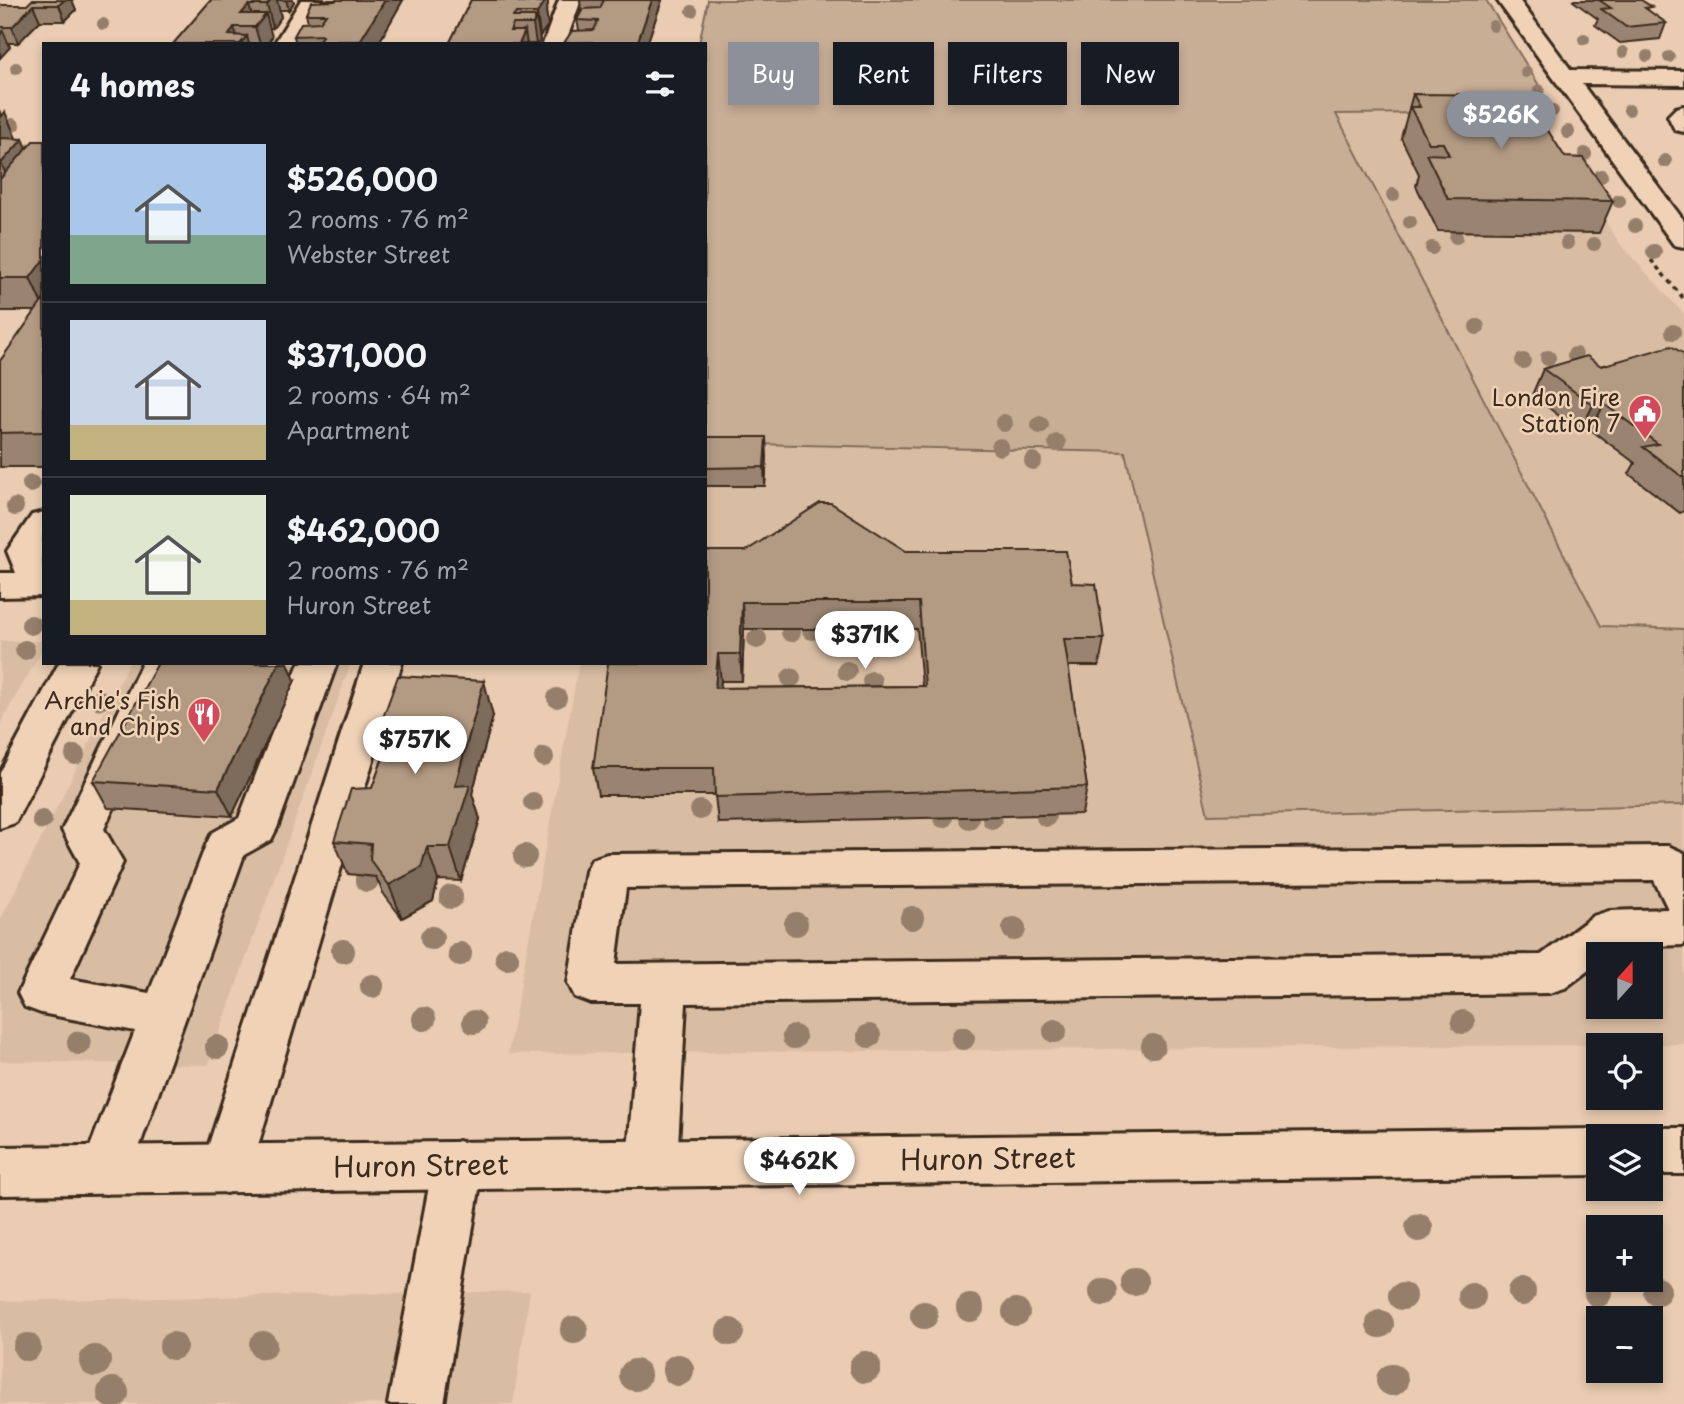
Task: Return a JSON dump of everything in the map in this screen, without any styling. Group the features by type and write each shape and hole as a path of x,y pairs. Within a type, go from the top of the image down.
{"main road":[{"path":"286,42 312,0"},
{"path":"555,42 570,0"},
{"path":"1508,0 1684,239"},
{"path":"1565,77 1684,78"},
{"path":"1684,113 1680,116 1684,125"},
{"path":"0,585 41,584 24,551 42,526"},
{"path":"0,812 77,665"},
{"path":"160,665 83,830 102,862 41,993 164,1016"},
{"path":"106,1170 227,845 256,828 317,665"},
{"path":"226,1169 382,665"},
{"path":"1679,874 607,871 591,984 1549,974 1609,929 1684,927"},
{"path":"652,1163 657,1065 665,984"},
{"path":"1663,1151 1684,1151"},
{"name":"Huron Street","path":"0,1171 1586,1152"},
{"path":"416,1404 458,1165"}],"path":[{"path":"1660,273 1684,299"}],"shaded area":[{"path":"708,0 1486,0 1542,90 1533,112 1336,114 1601,626 1684,629 1684,805 1208,815 1125,452 707,443 707,42 699,42"},
{"path":"1533,112 1620,244 1684,314 1684,629 1601,627 1336,113"},
{"path":"707,443 1125,452 1208,815 1684,805 1684,1044 1663,1044 1663,1033 1586,1033 1586,1045 508,1054 579,665 707,665"},
{"path":"0,641 42,641 42,650 0,724"},
{"path":"128,665 350,665 208,1065 0,1061 0,921"},
{"path":"530,1291 513,1404 0,1404 0,1301"}],"building":[{"path":"32,0 64,0 59,5 33,5 12,27 0,27 0,5 27,5"},
{"path":"211,0 271,0 267,5 249,5 241,14 266,14 255,27 234,27 229,35 247,36 242,42 175,42"},
{"path":"385,0 360,41 318,41 323,35 294,36 301,23 320,22 326,14 306,14 311,2"},
{"path":"471,0 545,2 537,13 516,13 513,17 536,17 533,24 513,24 510,31 525,31 520,42 450,42"},
{"path":"604,0 652,0 638,42 565,42 572,31 594,30 598,21 577,20 583,9 600,8"},
{"path":"1599,0 1641,0 1652,7 1645,8 1666,23 1626,27 1601,9 1611,8"},
{"path":"1413,94 1525,95 1565,157 1583,158 1613,201 1448,199 1426,154 1449,155 1443,143 1429,143 1410,107 1420,107"},
{"path":"0,138 23,139 1,163 0,163"},
{"path":"33,141 42,141 42,262 30,278 0,278 0,179"},
{"path":"42,302 42,432 0,433 0,361"},
{"path":"1671,346 1684,354 1684,478 1643,447 1658,444 1604,404 1593,405 1543,369 1587,356 1601,366"},
{"path":"707,437 766,437 764,467 707,468"},
{"path":"820,503 831,503 906,551 1066,551 1072,583 1096,584 1104,639 1064,639 1087,787 715,797 714,768 593,768 608,665 707,665 707,551 746,551","holes":["742,602 919,602 925,686 715,688 718,654 740,654"]},
{"name":"Archie's Fish and Chips","path":"157,665 278,665 218,789 93,781"},
{"path":"398,676 484,681 455,786 470,785 450,847 427,847 421,868 389,885 370,860 371,844 334,841 351,789 372,788 394,727 380,726"}],"place":[{"name":"London Fire Station 7","path":"1645,441"},
{"name":"Archie's Fish and Chips","path":"204,744"}]}
